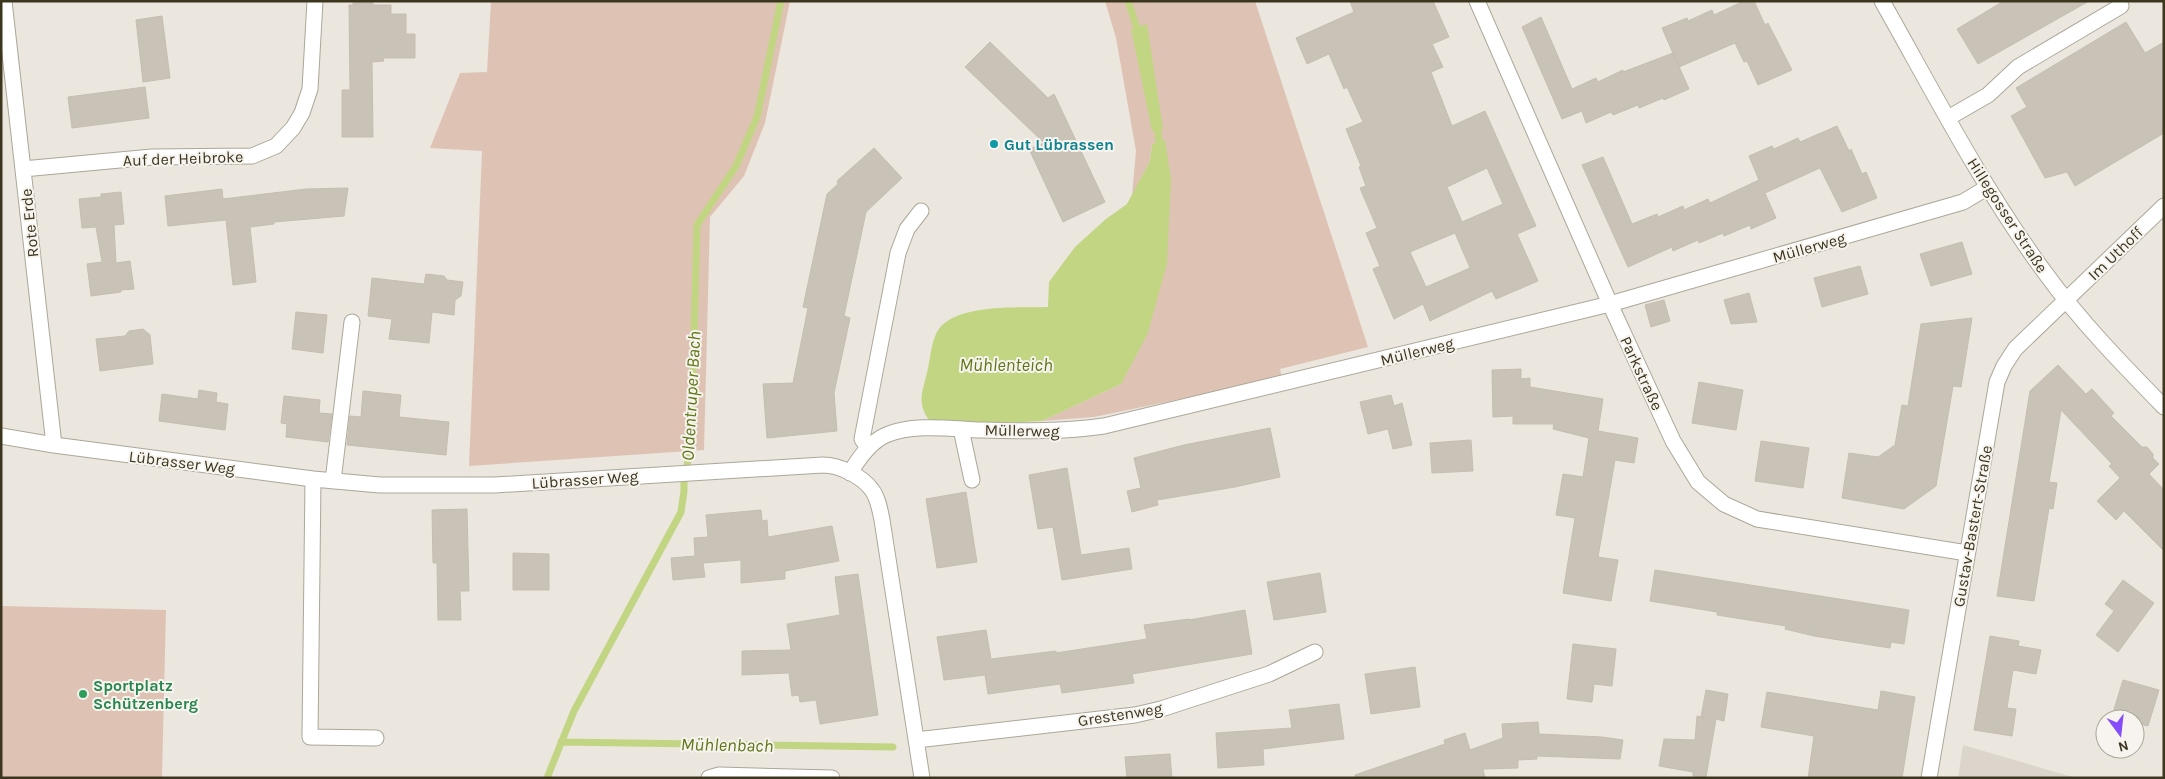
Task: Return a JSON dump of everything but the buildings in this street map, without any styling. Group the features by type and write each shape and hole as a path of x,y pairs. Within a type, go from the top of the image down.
{"street":[{"name":"Rote Erde","path":"4,1 54,445"},
{"name":"Auf der Heibroke","path":"23,169 152,157 252,156 276,146 293,128 302,113 310,90 315,1"},
{"name":"Parkstraße","path":"1477,1 1610,304 1682,458 1698,482 1724,504 1757,519 1967,553"},
{"name":"Hillegosser Straße","path":"1882,1 1988,187 2034,257 2066,300 2108,349 2164,407"},
{"path":"1948,118 1988,95 2018,67 2121,6"},
{"name":"Müllerweg","path":"850,473 868,448 877,440 900,431 962,429 1036,432 1065,431 1104,426 1610,304 1963,202 1988,187"},
{"name":"Im Uthoff","path":"2066,300 2164,206"},
{"path":"868,448 862,439 898,253 907,229 921,211"},
{"name":"Gustav-Bastert-Straße","path":"1929,778 1997,382 2004,366 2016,349 2066,300"},
{"path":"333,482 352,322"},
{"path":"962,429 972,480"},
{"name":"Lübrasser Weg","path":"1,436 54,445 333,482 386,485 495,485 831,465 850,473 871,489 882,520 922,778"},
{"path":"313,479 310,737 376,738"},
{"name":"Grestenweg","path":"916,740 1135,715 1160,709 1269,674 1315,652"},
{"path":"709,778 719,776 832,778"}],"shaded area":[{"path":"491,1 790,1 765,123 744,176 710,217 704,450 469,466 482,151 430,148 460,73 487,72"},
{"path":"1105,1 1255,1 1368,347 1280,369 1282,378 1094,417 1042,421 1121,384 1165,140 1152,144 1150,161 1132,196 1136,151 1116,38"},
{"name":"Sportplatz Schützenberg","path":"1,606 166,610 162,778 1,778"},
{"path":"1963,745 2076,778 1958,778"}],"water":[{"path":"1147,24 1163,129 1152,131 1131,29"},
{"name":"Mühlenteich","path":"1165,140 1171,179 1167,263 1148,333 1121,384 1042,421 1002,423 929,420 923,408 922,392 937,332 945,323 957,316 972,312 988,309 1048,307 1049,282 1075,247 1106,219 1127,204 1150,161 1152,144"}],"waterway":[{"name":"Oldentruper Bach","path":"547,778 574,711 681,512 684,481 691,445 697,225 736,166 757,117 781,1"},
{"path":"1128,1 1139,34"},
{"path":"1157,123 1159,141"},
{"name":"Mühlenbach","path":"561,742 893,747"}],"place":[{"name":"Gut Lübrassen","path":"994,144"},
{"name":"Sportplatz Schützenberg","path":"83,694"}]}
